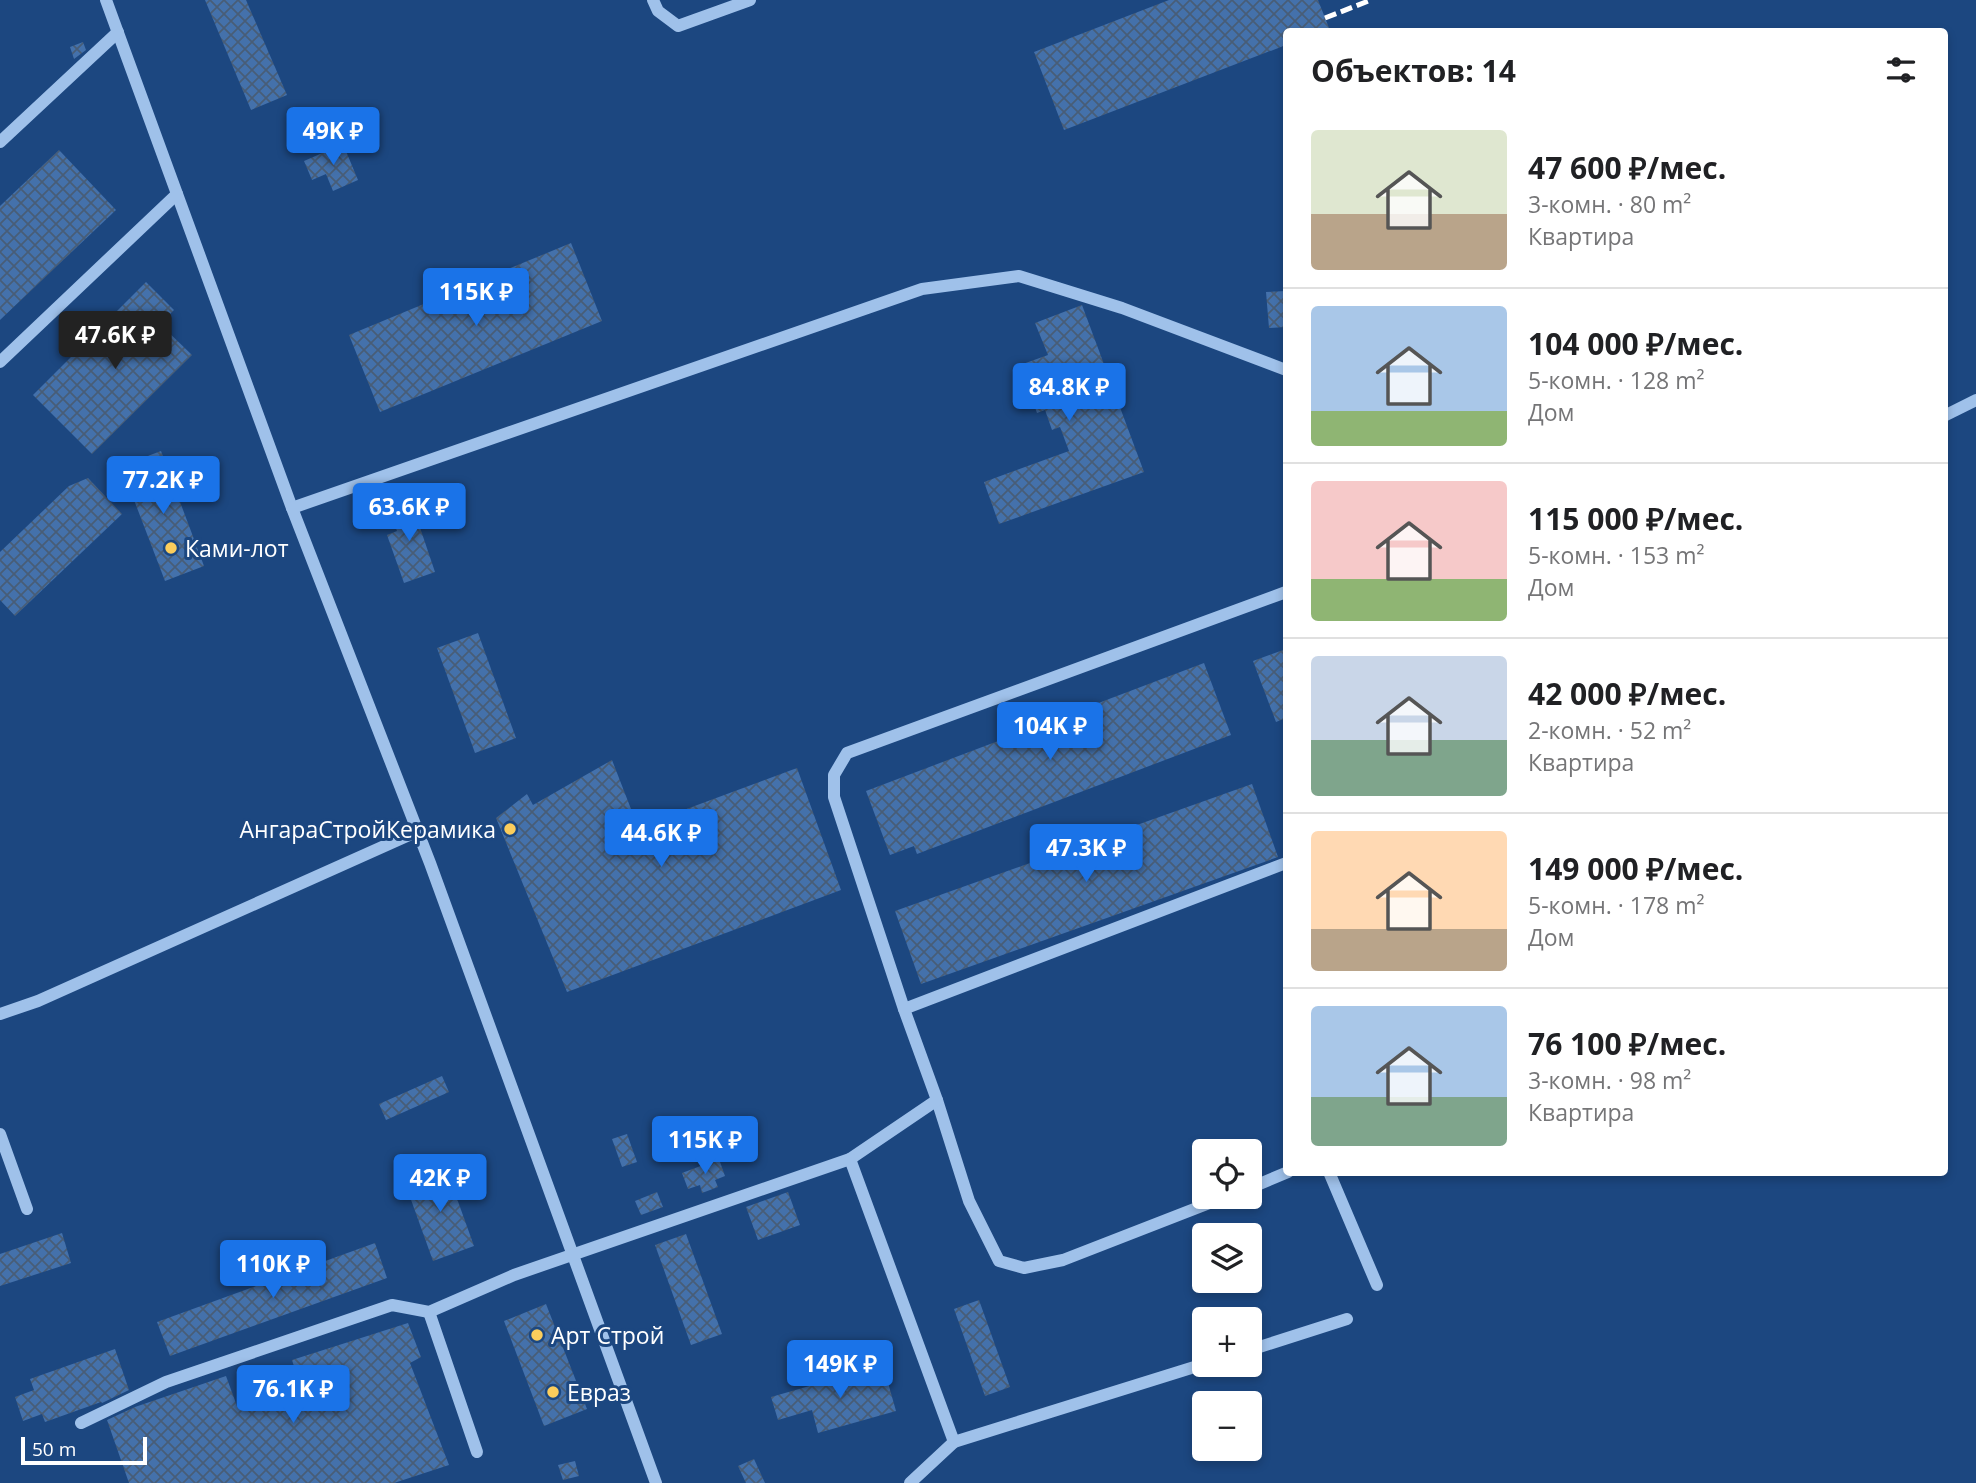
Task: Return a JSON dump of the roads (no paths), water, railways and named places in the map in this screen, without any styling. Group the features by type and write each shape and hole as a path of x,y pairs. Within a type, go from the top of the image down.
{"street":[{"path":"106,0 292,508 418,831 656,1483"},
{"path":"653,0 657,11 678,26 750,0"},
{"path":"0,142 118,32"},
{"path":"0,362 177,194"},
{"path":"292,508 922,289 1019,276 1122,308 1283,369"},
{"path":"1948,414 1976,400"},
{"path":"1194,1209 1063,1260 1024,1268 999,1261 969,1201 834,797 834,775 848,753 1283,593"},
{"path":"0,1014 38,1001 418,831"},
{"path":"904,1009 1283,864"},
{"path":"81,1423 166,1382 392,1305 429,1312 514,1275 850,1159 937,1100"},
{"path":"0,1134 5,1161 27,1209"},
{"path":"850,1159 954,1442"},
{"path":"1262,1183 1283,1174"},
{"path":"1331,1176 1377,1285"},
{"path":"429,1312 477,1452"},
{"path":"1262,1346 1347,1320"},
{"path":"910,1483 954,1442 1192,1368"}],"railway":[{"path":"1325,18 1371,0"}],"place":[{"name":"Ками-лот","path":"171,548"},
{"name":"АнгараСтройКерамика","path":"510,829"},
{"name":"Арт Строй","path":"537,1335"},
{"name":"Евраз","path":"553,1392"}]}
